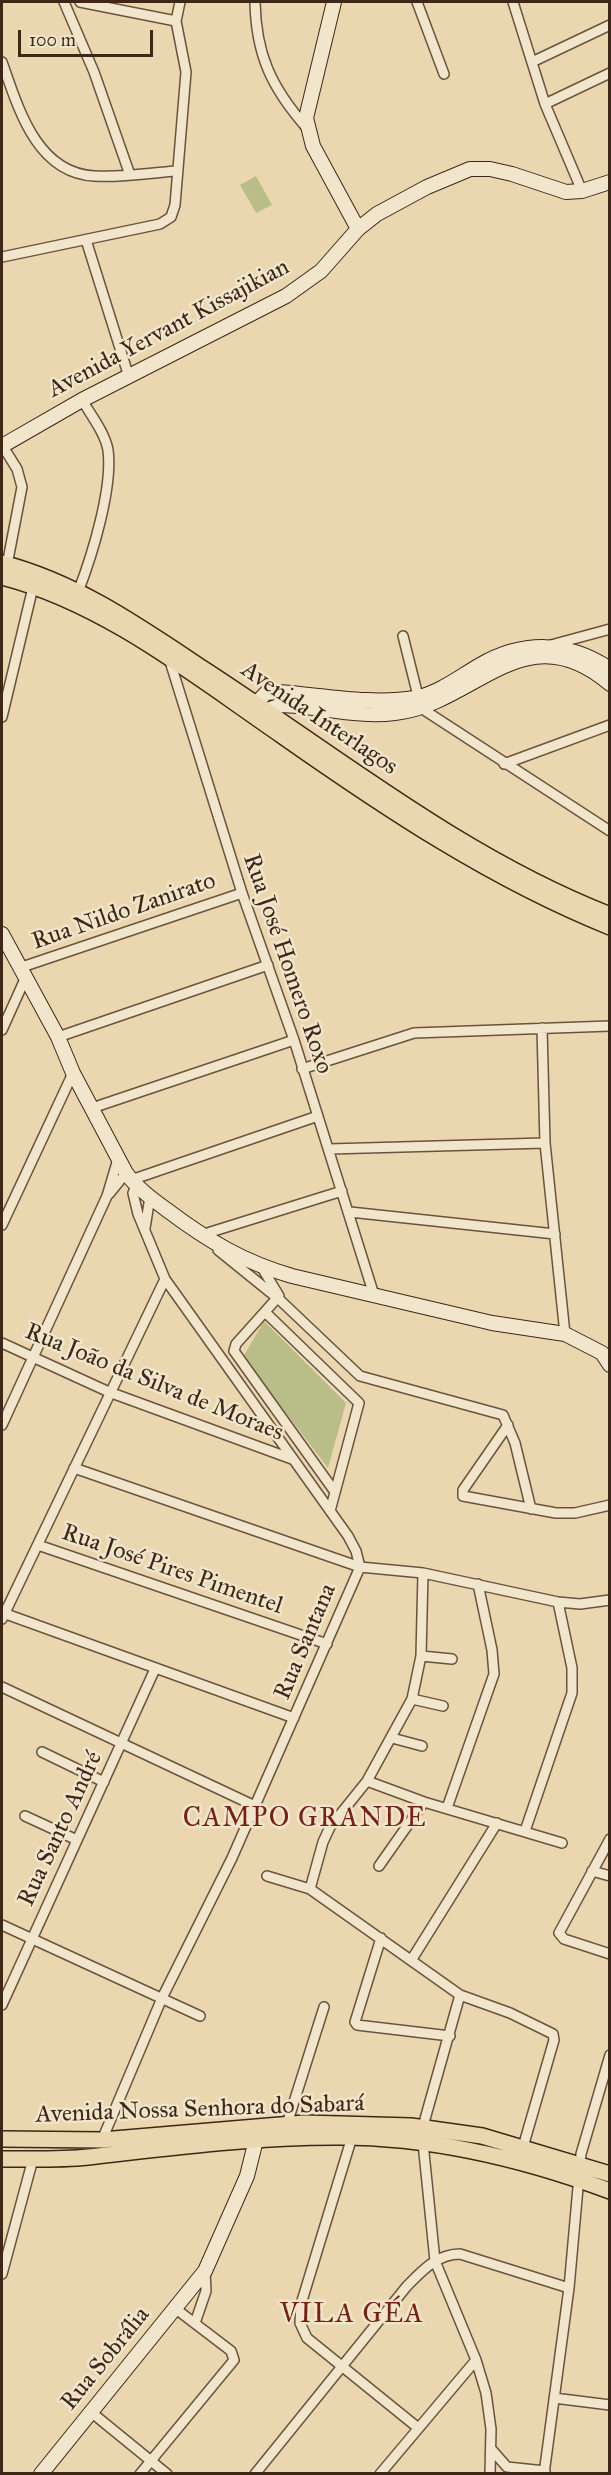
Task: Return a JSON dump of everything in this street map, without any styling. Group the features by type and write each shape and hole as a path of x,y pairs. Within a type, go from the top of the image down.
{"main road":[{"name":"Avenida Interlagos","path":"3,568 34,580 78,592 482,855 542,887 609,915"},
{"name":"Avenida Interlagos","path":"34,580 167,652"},
{"name":"Avenida Interlagos","path":"258,711 486,870 559,906 609,927"},
{"name":"Avenida Nossa Senhora do Sabará","path":"2,2139 102,2140 287,2124 423,2135 579,2180 609,2192"},
{"name":"Avenida Nossa Senhora do Sabará","path":"2,2158 88,2157 256,2140 423,2135 482,2136 609,2174"},
{"path":"88,2157 99,2148 102,2140"}],"street":[{"path":"64,2 94,72 130,175"},
{"path":"81,2 176,21"},
{"path":"2,257 167,221 173,212 186,72 176,21 180,2"},
{"path":"255,2 257,41 262,58 288,106 308,129"},
{"path":"334,2 308,105 308,129 314,146 358,229"},
{"path":"417,2 444,74"},
{"path":"513,2 545,104 582,191"},
{"path":"532,62 609,25"},
{"path":"2,62 27,126 39,146 56,162 72,172 92,176 176,171"},
{"path":"545,104 609,73"},
{"name":"Avenida Yervant Kissajikian","path":"2,445 82,400 286,296 321,271 358,229 406,197 470,169 490,169 512,174 566,192 582,191 609,182"},
{"path":"86,240 129,378"},
{"path":"78,592 98,525 108,461 105,442 82,400"},
{"path":"2,445 16,469 22,487 3,568"},
{"path":"2,717 34,580"},
{"path":"420,702 499,656 519,648 551,645 609,629"},
{"path":"403,636 420,702 504,764 606,829 609,839"},
{"path":"551,645 587,656 609,669"},
{"name":"Rua José Homero Roxo","path":"167,652 242,893 294,1040 350,1212 374,1295"},
{"path":"258,711 287,705 377,714 447,696 494,669 531,657 571,661 592,670 609,684"},
{"path":"504,764 609,725"},
{"name":"Rua Nildo Zanirato","path":"22,974 242,893"},
{"path":"2,934 131,1180 278,1298 365,1380 503,1415 508,1425 531,1509"},
{"path":"58,1037 268,965"},
{"path":"2,1030 22,974"},
{"path":"302,1069 414,1033 609,1026"},
{"path":"542,1028 545,1143 565,1334"},
{"path":"92,1108 294,1040"},
{"path":"2,1226 73,1073"},
{"path":"107,1196 131,1180 318,1116"},
{"path":"329,1149 545,1143"},
{"path":"2,1425 107,1196 118,1159"},
{"name":"Rua Santana","path":"102,2140 111,2114 162,1998 255,1806 360,1567 352,1543 165,1279 145,1230 131,1180"},
{"path":"205,1239 342,1191"},
{"path":"145,1230 150,1197"},
{"path":"350,1212 555,1234"},
{"path":"205,1239 261,1266 492,1323 565,1334 594,1347 609,1363"},
{"path":"261,1266 278,1298"},
{"path":"165,1279 4,1617 294,1718"},
{"path":"278,1298 236,1344 234,1351 335,1492"},
{"path":"265,1312 359,1403 330,1511"},
{"name":"Rua João da Silva de Moraes","path":"2,1343 110,1392 292,1459"},
{"path":"508,1425 463,1490 462,1495 531,1509 575,1513 609,1505"},
{"path":"74,1468 360,1567 423,1573 558,1602 580,1604 609,1600"},
{"name":"Rua José Pires Pimentel","path":"38,1545 327,1644"},
{"path":"310,1889 323,1842 330,1827 367,1781 412,1699 421,1656 423,1573"},
{"path":"447,1808 494,1674 492,1650 478,1584"},
{"path":"525,1831 572,1693 572,1668 558,1602"},
{"path":"421,1656 452,1659"},
{"name":"Rua Santo André","path":"2,2005 155,1669"},
{"path":"2,1687 255,1806"},
{"path":"412,1699 443,1706"},
{"path":"392,1738 422,1746"},
{"path":"42,1752 104,1782"},
{"path":"367,1781 424,1802 562,1843"},
{"path":"379,1866 424,1802"},
{"path":"25,1816 77,1840"},
{"path":"412,1959 497,1823"},
{"path":"609,1839 559,1933 564,1939 609,1954"},
{"path":"592,1871 609,1876"},
{"path":"267,1876 310,1889 460,1995 510,2013 553,2034 554,2040 523,2147"},
{"path":"2,1925 200,2016"},
{"path":"381,1938 357,2025 450,2036"},
{"path":"460,1995 423,2135 435,2261 476,2360 486,2393 492,2450 490,2474"},
{"path":"287,2124 324,2007"},
{"path":"492,2450 507,2467 544,2472 569,2288 580,2164 609,2055"},
{"path":"352,2137 298,2315 301,2328 307,2338 417,2427"},
{"name":"Rua Sobrália","path":"41,2474 205,2271 247,2176 256,2140"},
{"path":"2,2274 33,2158"},
{"path":"255,2474 407,2286 435,2261 451,2254 460,2254 569,2288"},
{"name":"Rua Sobrália","path":"195,2323 206,2291 205,2271"},
{"path":"140,2474 231,2365 234,2357 176,2309"},
{"path":"380,2474 417,2427 476,2360"},
{"path":"554,2398 609,2405"},
{"path":"91,2412 167,2474"},
{"path":"498,2474 507,2467"}],"green space":[{"path":"256,176 272,205 256,213 240,185"},
{"path":"264,1321 346,1403 328,1468 243,1357"}],"district":[{"name":"CAMPO GRANDE","path":"305,1819"},
{"name":"VILA GÉA","path":"352,2315"}]}
